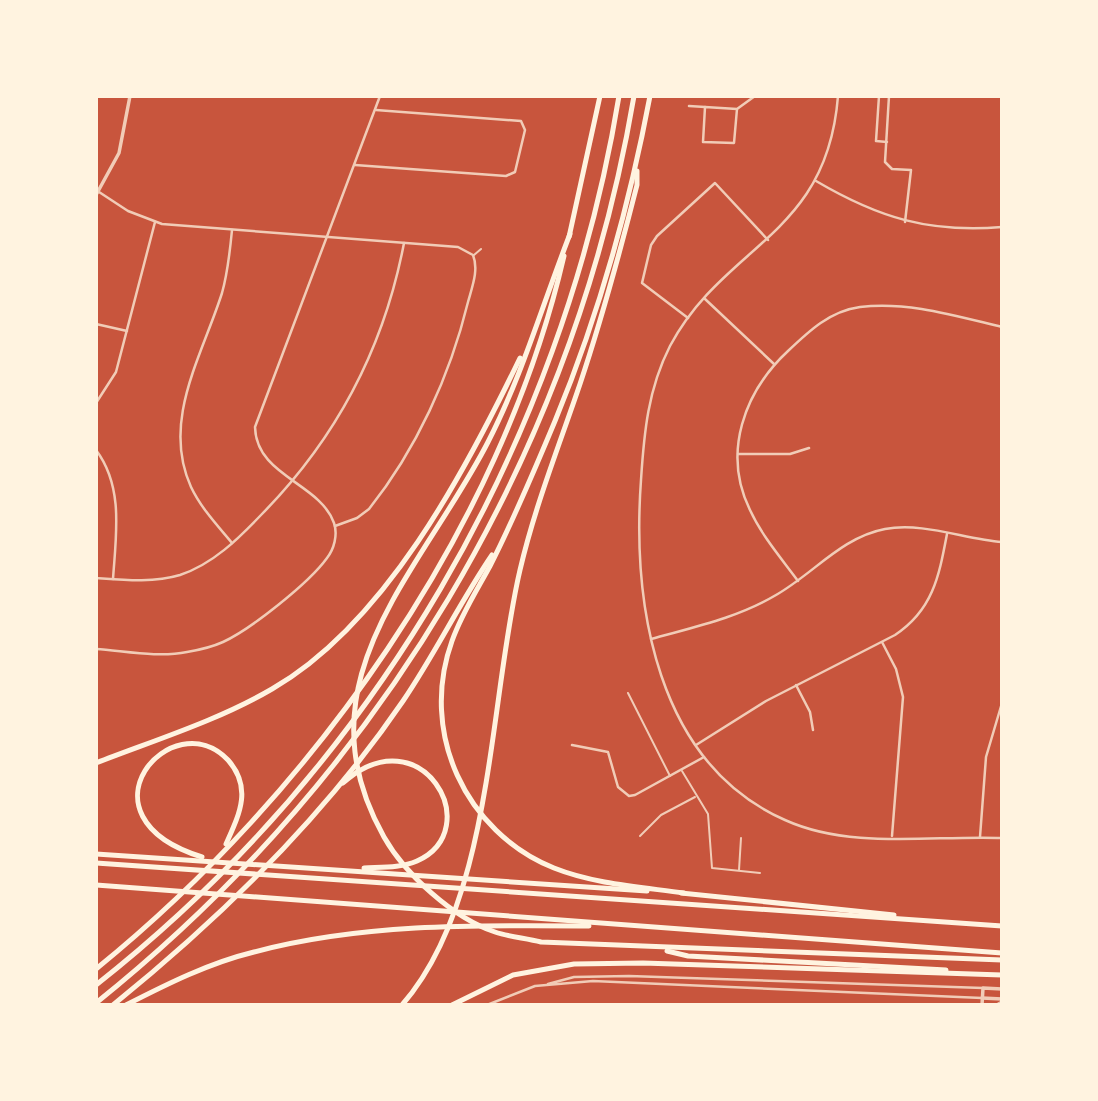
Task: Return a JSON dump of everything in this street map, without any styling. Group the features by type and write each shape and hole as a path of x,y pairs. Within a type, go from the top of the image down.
{"highway":[{"path":"96,969 160,915 258,814 349,702 406,620 452,541 495,456 538,349 569,234 600,96"},
{"path":"96,985 175,916 243,850 318,765 391,668 442,587 488,504 527,418 561,332 590,230 619,96"},
{"path":"96,1003 196,918 262,852 345,752 454,594 499,510 548,401 587,292 618,177 634,96"},
{"path":"650,96 636,163 598,304 570,383 499,544 452,641 442,683 442,729 460,783 492,827 518,849 544,864 575,874 684,894"},
{"path":"402,1005 442,941 468,872 520,570 548,471 603,313 637,185 636,163"},
{"path":"569,234 501,414 477,464 378,625 362,666 355,704 353,753 369,809 396,858 436,898 493,931 541,942 1002,960"},
{"path":"96,763 218,716 272,689 328,650 380,591 436,512 483,434 532,333"},
{"path":"113,1005 212,920 279,853 327,797 403,701 499,544"},
{"path":"212,860 172,848 150,831 143,820 138,802 140,780 152,761 166,751 180,745 202,745 223,756 236,770 242,784 242,803 223,850"},
{"path":"327,797 370,765 400,761 428,772 440,788 446,807 441,838 418,860 398,865 336,869"},
{"path":"96,854 684,894 1002,926"},
{"path":"96,863 970,923"},
{"path":"96,885 1002,953"},
{"path":"126,1005 211,965 293,944 466,924 634,927"},
{"path":"653,948 688,956 853,963 1002,975"},
{"path":"452,1005 513,975 574,964 642,962 1002,975"}],"street":[{"path":"130,96 124,139 97,192 128,211 155,222 458,247 473,255 475,273 461,327 424,421 369,509 357,519 335,526"},
{"path":"96,649 172,654 223,642 255,622 323,563 333,547 335,526 324,508 263,454 255,433 256,419 380,96"},
{"path":"689,106 737,109 755,96"},
{"path":"838,96 829,149 816,181 793,214 688,318 661,366 646,419 637,549 640,590 650,639 673,704 696,745 727,782 750,800 786,820 837,835 1002,838"},
{"path":"879,96 876,141 887,142"},
{"path":"889,96 885,162 892,169 911,170 905,222"},
{"path":"705,107 703,142 734,143 737,109"},
{"path":"355,165 506,176 513,174 524,125 515,120 376,110"},
{"path":"816,181 881,215 905,222 954,229 1002,227"},
{"path":"688,318 642,283 654,240 715,183 768,240"},
{"path":"96,403 114,378 155,222"},
{"path":"232,230 222,291 184,401 180,433 182,459 191,485 204,509 232,543"},
{"path":"96,578 148,580 180,575 201,565 232,543 293,482 337,421 357,386 390,300 404,243"},
{"path":"705,299 774,364"},
{"path":"798,581 751,512 739,477 738,454 743,416 754,391 774,364 819,323 861,307 918,309 1002,327"},
{"path":"96,324 127,331"},
{"path":"738,454 790,454 809,448"},
{"path":"96,450 110,473 115,498 117,530 113,579"},
{"path":"650,639 740,614 798,581 836,551 874,532 909,527 1002,542"},
{"path":"696,745 739,716 882,642 913,622 929,603 938,580 947,534"},
{"path":"882,642 896,669 903,697 892,837"},
{"path":"796,685 810,712 813,730"},
{"path":"980,838 986,757 1002,703"},
{"path":"572,745 608,752 618,787 629,796 682,771 704,757"},
{"path":"487,1005 520,991 574,977 629,976 1002,989"},
{"path":"548,984 609,981 1002,1000"},
{"path":"982,1005 983,988"},
{"path":"997,1005 1002,1000"}],"lane":[{"path":"473,255 481,249"},
{"path":"628,693 670,777"},
{"path":"682,771 695,797 708,814 711,824 712,868 760,873"},
{"path":"640,836 661,815 695,797"},
{"path":"738,871 741,838"}]}
